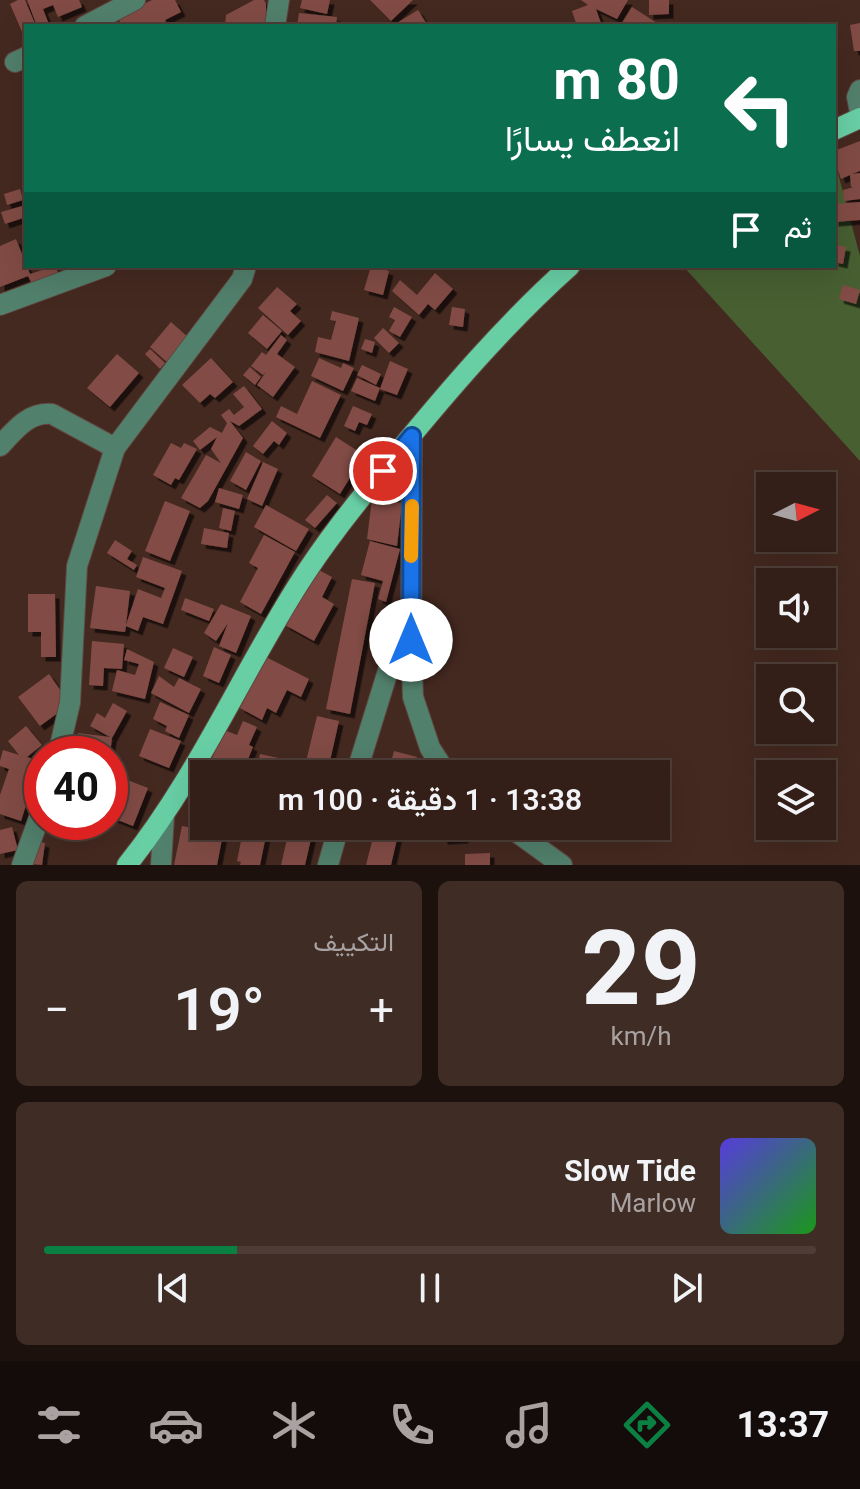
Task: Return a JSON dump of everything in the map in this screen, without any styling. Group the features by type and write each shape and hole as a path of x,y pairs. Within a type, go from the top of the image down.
{"main road":[{"path":"836,129 860,115"},
{"path":"127,865 164,816 212,737 258,651 329,540 459,379 568,268"}],"street":[{"path":"89,24 135,0"},
{"path":"275,24 279,0"},
{"path":"860,90 857,97 860,115"},
{"path":"0,305 101,268"},
{"path":"62,736 70,703 77,566 115,448 242,279 245,268"},
{"path":"0,446 20,424 40,413 52,414 115,448"},
{"path":"412,436 413,697 430,748 438,760"},
{"path":"360,760 411,597"},
{"path":"161,865 164,816"},
{"path":"22,865 31,840"},
{"path":"328,865 335,840"},
{"path":"527,840 562,865"}],"green space":[{"path":"836,166 860,256 860,461 685,268 836,268"}],"building":[{"path":"25,0 35,24 24,24 24,34 23,34 10,4"},
{"path":"27,0 79,0 82,7 58,17 53,5 43,9 48,22 36,24"},
{"path":"152,0 175,0 181,12 165,20 167,24 121,24 118,17"},
{"path":"254,0 264,0 266,4 266,24 225,24 226,15"},
{"path":"302,0 330,0 327,14 300,8"},
{"path":"370,0 413,0 391,21"},
{"path":"581,0 628,0 617,19 596,9 601,24 576,24 572,11 588,5"},
{"path":"649,0 669,0 669,14 649,15"},
{"path":"632,7 657,23 656,24 621,24"},
{"path":"418,10 427,24 395,24"},
{"path":"299,13 337,17 336,24 297,24"},
{"path":"860,23 860,51 854,51 850,25"},
{"path":"860,141 860,171 852,174 860,173 860,199 844,201 843,190 854,187 851,187 850,175 841,179 836,165 836,150"},
{"path":"20,189 23,200 7,205 4,194"},
{"path":"860,202 860,220 836,222 836,204"},
{"path":"24,206 24,218 5,224 1,212"},
{"path":"16,239 24,268 28,268 30,274 56,268 60,277 34,288 28,276 0,287 0,246"},
{"path":"836,245 846,247 843,264 836,262"},
{"path":"370,268 389,271 383,295 364,290"},
{"path":"435,273 453,289 435,310 428,304 419,315 392,291 400,280 417,295"},
{"path":"843,285 860,290 856,304 839,299"},
{"path":"277,287 297,304 290,311 301,321 288,335 258,308"},
{"path":"394,307 412,317 400,337 389,331 395,320 389,317"},
{"path":"452,307 465,309 463,327 449,325"},
{"path":"332,311 359,318 349,361 315,352 318,337 331,340 336,321 330,320"},
{"path":"263,315 282,331 267,349 248,333"},
{"path":"171,322 189,338 168,363 150,347"},
{"path":"383,328 399,343 389,353 374,338"},
{"path":"281,335 287,340 277,354 295,367 273,397 257,385 266,372 263,375 251,366 262,352 266,355"},
{"path":"365,339 375,342 372,353 361,349"},
{"path":"150,349 165,363 160,369 145,354"},
{"path":"117,354 139,373 110,407 87,388"},
{"path":"211,358 233,382 215,398 210,394 200,403 182,385"},
{"path":"319,358 341,368 343,363 354,368 343,391 311,376"},
{"path":"390,361 408,369 397,395 380,389"},
{"path":"362,365 381,374 376,385 357,375"},
{"path":"250,367 261,377 255,385 243,375"},
{"path":"357,378 380,388 375,401 351,391"},
{"path":"312,381 341,395 320,438 276,417 281,406 297,414"},
{"path":"244,386 262,409 239,426 230,421 243,438 208,501 200,508 181,498 206,455 221,463 211,449 217,437 200,450 193,441 210,427 222,433 227,423 221,415 229,409 234,415 244,407 233,394"},
{"path":"353,406 372,414 367,425 359,422 355,431 344,426"},
{"path":"272,421 287,433 279,445 274,441 263,454 253,446"},
{"path":"336,437 364,455 340,494 312,476"},
{"path":"171,443 181,448 184,443 197,449 179,480 175,478 171,485 153,475"},
{"path":"246,452 261,461 246,490 230,481"},
{"path":"263,462 278,469 262,506 247,499"},
{"path":"219,488 243,495 239,509 215,502"},
{"path":"327,495 337,503 315,528 305,520"},
{"path":"372,499 402,503 397,546 367,539"},
{"path":"165,501 190,511 170,561 145,551"},
{"path":"266,505 309,529 296,551 254,527"},
{"path":"223,508 235,511 231,531 219,528"},
{"path":"204,528 229,533 227,548 201,544"},
{"path":"264,535 295,552 261,614 240,602 258,568 249,563"},
{"path":"115,540 132,551 127,559 137,565 134,570 107,553"},
{"path":"370,541 400,549 386,602 378,599 383,581 361,575"},
{"path":"143,557 182,571 163,624 143,617 138,631 126,626 125,632 90,628 96,586 130,591 126,625 138,589 161,598 165,588 136,577"},
{"path":"315,568 332,577 322,597 334,604 314,641 285,625"},
{"path":"352,579 375,583 350,714 326,709"},
{"path":"28,594 55,594 56,657 41,657 41,632 28,632"},
{"path":"185,598 214,609 209,621 181,610"},
{"path":"221,604 251,616 236,653 219,646 228,623 216,641 204,633"},
{"path":"377,621 388,623 385,633 375,631"},
{"path":"92,641 124,644 122,669 104,668 103,686 89,685"},
{"path":"214,647 231,655 219,683 203,676"},
{"path":"173,648 193,657 184,677 164,668"},
{"path":"127,649 154,662 145,699 112,691 117,670 135,675 139,664 124,660"},
{"path":"266,657 309,679 301,697 287,690 276,713 267,708 262,720 240,708"},
{"path":"49,674 70,704 40,726 18,697"},
{"path":"159,676 174,687 179,678 201,689 189,713 151,693"},
{"path":"160,702 189,715 179,738 165,731 167,726 153,719"},
{"path":"113,703 127,711 113,736 90,726 97,713 105,718"},
{"path":"317,716 339,721 330,760 306,760"},
{"path":"243,721 257,727 249,745 253,747 248,760 211,760 224,730 237,735"},
{"path":"26,726 34,736 24,736 24,812 21,821 0,814 0,795 9,769 0,766 3,750 19,755 8,741"},
{"path":"150,729 181,741 169,768 139,756"},
{"path":"394,751 417,757 416,760 392,760"},
{"path":"260,754 283,759 283,760 258,760"},
{"path":"128,780 148,788 133,826 128,824"},
{"path":"182,826 190,828 190,840 222,840 217,865 174,865"},
{"path":"12,827 18,850 0,854 0,830"},
{"path":"241,840 265,840 260,865 240,865 241,862 237,861"},
{"path":"287,840 311,840 305,865 281,865"},
{"path":"372,840 397,840 391,865 366,865"},
{"path":"34,841 45,843 42,865 30,864"},
{"path":"490,853 490,865 465,865 465,854"}],"slow traffic":[{"path":"411,556 412,506"}],"route":[{"path":"383,471 412,436 411,640"}]}
